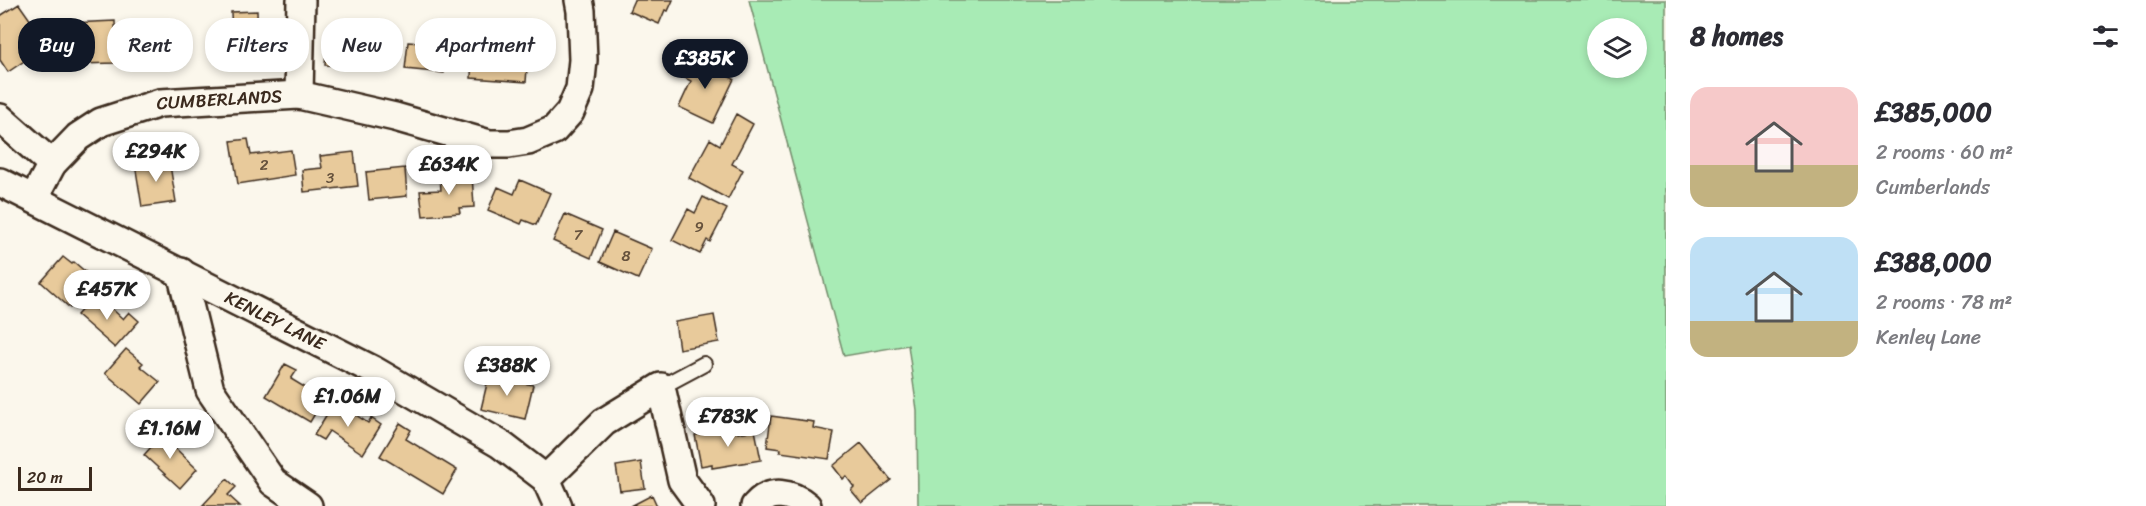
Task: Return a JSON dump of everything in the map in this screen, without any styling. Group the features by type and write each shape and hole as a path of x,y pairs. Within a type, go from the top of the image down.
{"street":[{"name":"CUMBERLANDS","path":"299,95 301,0"},
{"name":"CUMBERLANDS","path":"34,198 52,164 78,137 101,122 160,104 299,95 395,117 489,144 528,141 554,130 570,112 580,89 583,60 582,11 579,0"},
{"path":"0,118 52,164"},
{"name":"KENLEY LANE","path":"0,182 373,370 500,444 546,479 558,506"},
{"path":"181,272 210,390 273,482 308,506"},
{"path":"546,479 604,422 660,387 682,480 701,506"},
{"path":"755,506 759,501 775,494 787,494 807,506"}],"lane":[{"path":"660,387 704,364"}],"green space":[{"path":"749,0 1666,0 1666,506 918,506 917,410 908,345 844,356"}],"building":[{"path":"634,0 673,0 668,11 665,10 659,24 629,11"},
{"path":"19,4 29,18 18,18 18,65 8,72 0,60 0,16"},
{"path":"257,11 257,18 231,18 231,12"},
{"path":"107,21 107,63 95,64 95,22"},
{"path":"408,42 415,43 415,70 405,69"},
{"path":"690,58 734,79 713,123 679,107 691,81 681,76"},
{"path":"471,72 527,72 526,82 471,78"},
{"path":"736,114 753,124 732,164 743,170 728,199 689,178 710,139 720,145"},
{"path":"248,139 251,155 291,150 295,175 238,184 231,141"},
{"path":"354,152 358,186 304,192 302,170 322,168 320,156"},
{"path":"169,159 176,202 142,207 135,164"},
{"path":"405,168 407,196 369,200 366,172"},
{"path":"472,174 474,207 459,208 460,213 423,216 420,191 441,190 440,177"},
{"path":"520,180 550,193 536,225 523,220 521,224 488,210 498,187 514,194"},
{"path":"703,197 727,209 710,242 707,240 700,254 672,240 688,209 695,213"},
{"path":"565,214 602,230 591,258 553,241"},
{"path":"613,232 652,249 638,279 600,262"},
{"path":"63,257 72,264 74,262 95,280 70,308 41,282"},
{"path":"96,294 123,319 129,312 139,321 115,348 77,315"},
{"path":"714,315 719,342 679,349 675,322"},
{"path":"126,349 143,363 140,366 160,382 141,404 105,373"},
{"path":"285,364 297,370 291,379 324,399 310,422 266,396"},
{"path":"489,375 533,385 525,419 481,409"},
{"path":"335,401 368,423 371,418 381,425 363,454 329,431 323,440 314,435"},
{"path":"771,416 814,422 813,428 834,432 829,459 780,452 781,449 767,447"},
{"path":"400,423 411,430 406,439 457,470 443,494 380,456"},
{"path":"737,428 738,433 755,430 761,460 712,468 712,464 701,466 695,435"},
{"path":"167,429 176,438 171,444 197,469 180,488 144,455"},
{"path":"861,443 891,480 862,503 851,490 854,487 846,476 843,479 833,466"},
{"path":"641,462 645,488 620,491 616,466"},
{"path":"227,479 236,487 228,495 240,506 202,506"},
{"path":"652,495 657,506 631,506"}]}
